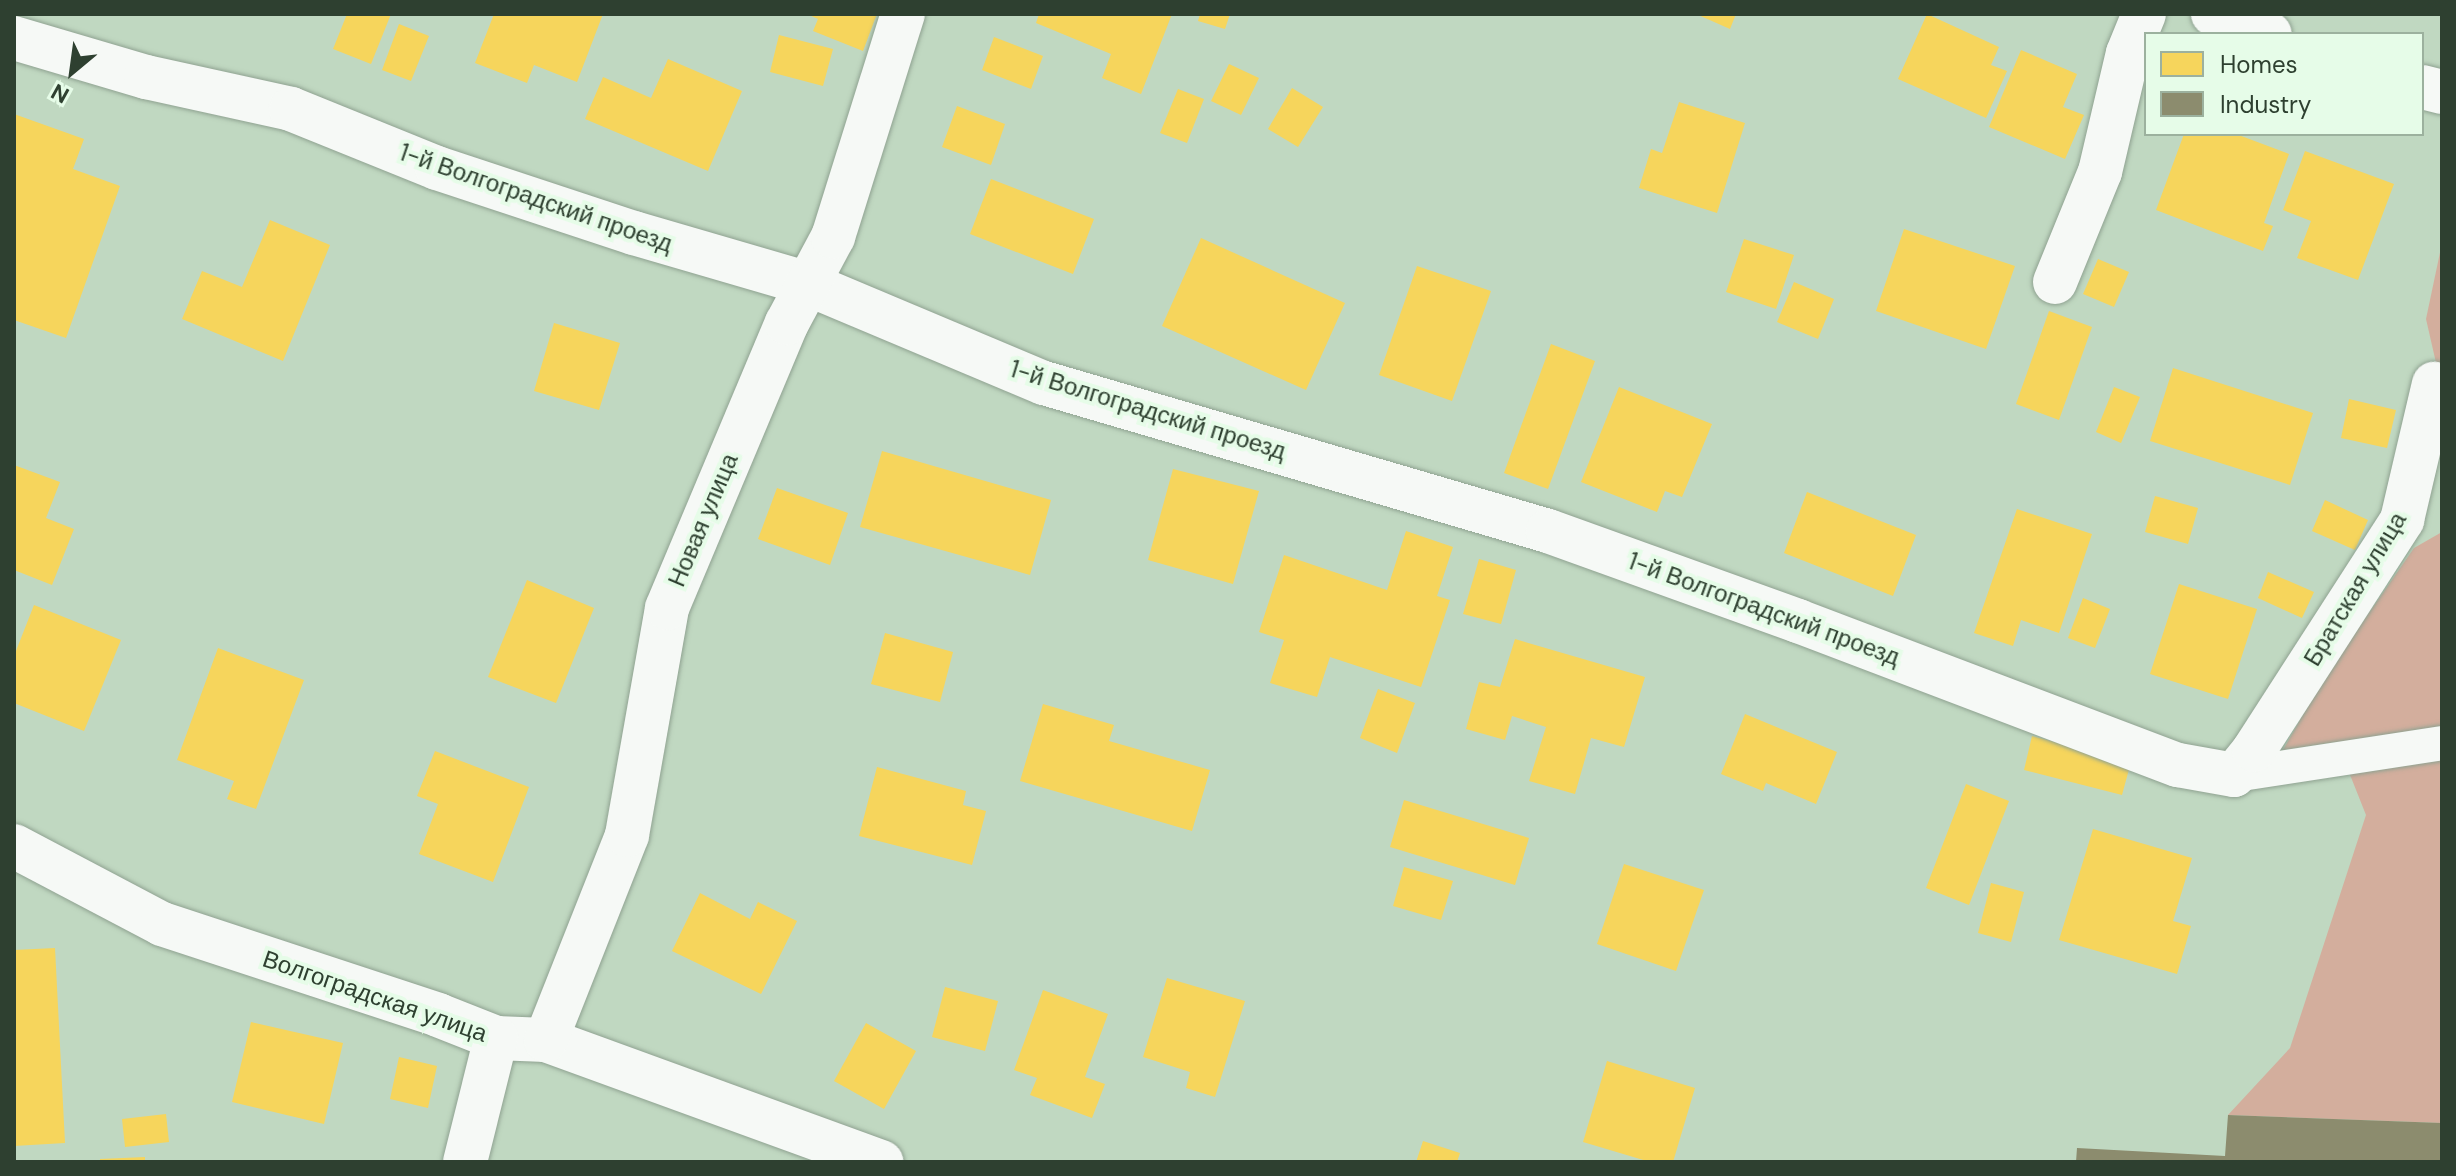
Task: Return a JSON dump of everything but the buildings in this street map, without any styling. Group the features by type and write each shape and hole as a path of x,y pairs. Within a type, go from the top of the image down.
{"street":[{"name":"Новая улица","path":"546,1040 627,835 667,608 787,323 833,237 903,14"},
{"path":"2055,282 2100,172 2128,53 2144,14"},
{"path":"2213,14 2264,32"},
{"name":"1-й Волгоградский проезд","path":"14,38 146,77 291,109 437,168 634,233 808,284 1044,383 1548,531 2178,765 2234,775"},
{"name":"Братская улица","path":"2234,775 2254,750 2402,520 2434,384"},
{"name":"Волгоградская улица","path":"14,846 162,924 438,1015 496,1038 546,1040 882,1162"},
{"path":"465,1162 496,1038"}],"lane":[{"path":"2234,775 2442,743"}],"shaded area":[{"path":"2442,243 2442,389 2426,319"},
{"path":"2442,532 2442,1123 2228,1115 2290,1048 2366,815 2337,742 2283,750 2324,678 2414,548"}]}
